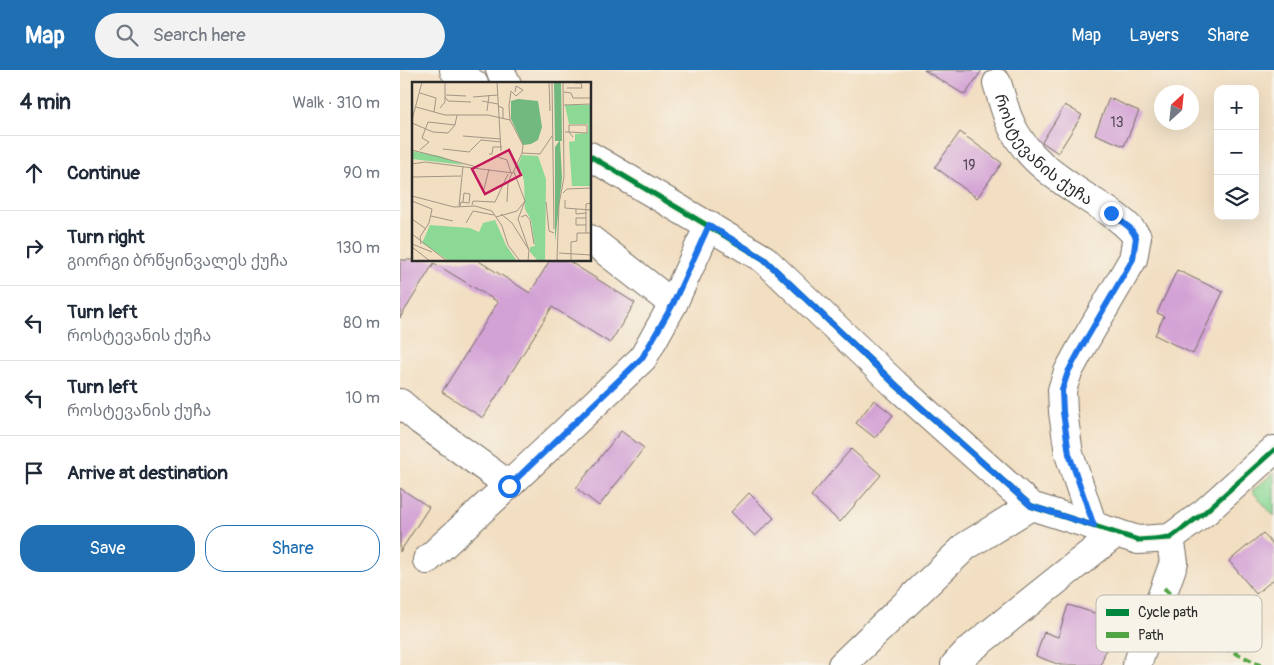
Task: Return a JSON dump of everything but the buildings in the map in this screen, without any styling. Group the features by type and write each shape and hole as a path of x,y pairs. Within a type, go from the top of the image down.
{"street":[{"path":"454,70 471,82"},
{"path":"500,70 506,82"},
{"name":"როსტევანის ქუჩა","path":"997,84 1009,121 1025,149 1052,175 1111,213 1130,228 1136,237 1133,259 1081,348 1068,372 1062,390 1069,454 1105,530"},
{"path":"591,157 764,259 897,386 1031,506 1138,540 1170,538 1205,512 1274,450"},
{"path":"427,560 509,486 642,358 673,304 709,225"},
{"path":"591,240 673,304"},
{"path":"400,402 421,421 509,486"},
{"path":"842,665 966,546 1031,506"},
{"path":"956,665 967,652 1105,530"},
{"path":"1162,595 1174,562 1170,538"},
{"path":"1137,665 1142,652"}],"green space":[{"path":"1274,473 1274,516 1252,491"}],"marked path":[{"path":"1164,588 1171,595"},
{"path":"1233,652 1261,665"}],"cycle path":[{"path":"591,157 764,259 897,386 1031,506 1138,540 1170,538 1205,512 1274,450"}],"route":[{"path":"509,486 642,358 673,304 709,225 764,259 897,386 1031,506 1094,526 1069,454 1062,390 1068,372 1081,348 1133,259 1136,237 1130,228 1111,213"}]}
